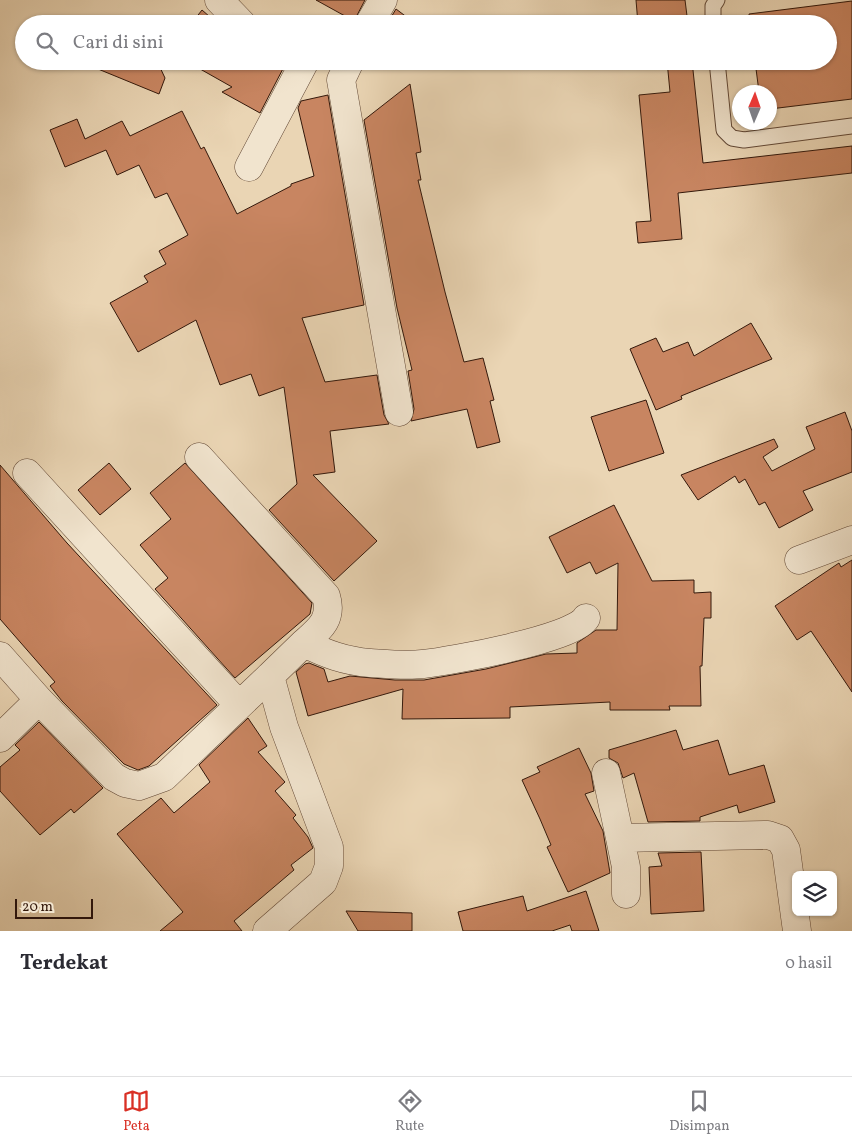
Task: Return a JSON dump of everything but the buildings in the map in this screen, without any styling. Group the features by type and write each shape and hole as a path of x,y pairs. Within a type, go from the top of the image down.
{"street":[{"path":"219,0 233,15"},
{"path":"374,15 383,0"},
{"path":"249,167 299,70"},
{"path":"316,70 326,76 346,71 399,412"},
{"path":"0,656 39,700 114,777 126,784 139,786 164,777 238,704 324,626 328,615 326,596 199,457"},
{"path":"27,474 238,704"},
{"path":"799,560 852,540"},
{"path":"304,643 333,657 369,663 422,664 485,653 546,638 581,623 586,618"},
{"path":"267,931 323,882 329,866 329,847 284,727 270,676"},
{"path":"0,738 39,700"},
{"path":"606,773 626,867 626,894"},
{"path":"620,838 776,836 784,844 786,850 797,931"}],"lane":[{"path":"713,15 713,6 717,0"},
{"path":"718,70 724,130 732,138 744,140 852,126"}]}
